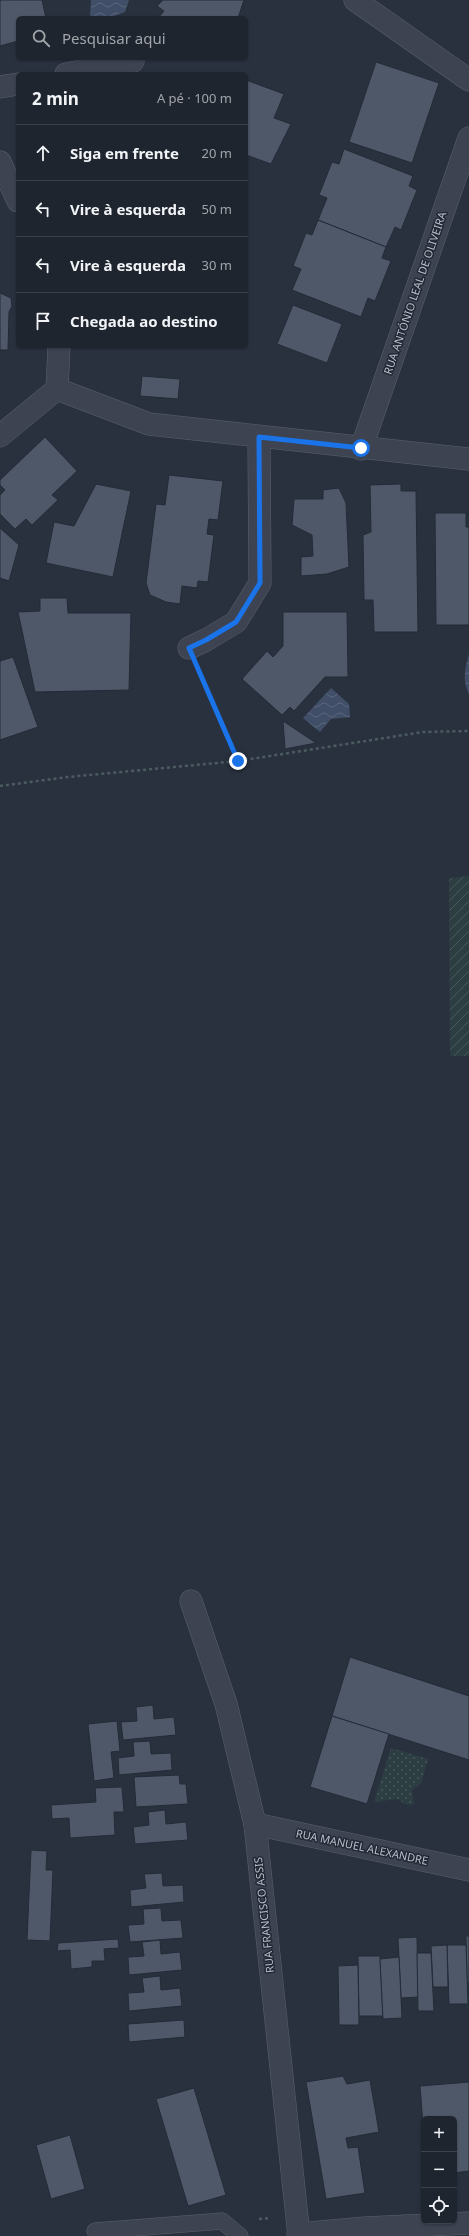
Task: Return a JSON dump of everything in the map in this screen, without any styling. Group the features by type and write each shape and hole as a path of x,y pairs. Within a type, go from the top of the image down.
{"street":[{"path":"355,0 469,80"},
{"path":"76,72 133,61"},
{"path":"0,87 16,84"},
{"name":"RUA ANTÓNIO LEAL DE OLIVEIRA","path":"361,448 469,138"},
{"path":"0,162 16,197"},
{"path":"0,436 57,389 59,348"},
{"path":"57,389 149,424 469,459"},
{"path":"189,648 206,640 236,622 260,583 259,437"},
{"name":"RUA FRANCISCO ASSIS","path":"191,1601 226,1704 255,1824 298,2235"},
{"name":"RUA MANUEL ALEXANDRE","path":"255,1824 469,1870"},
{"path":"298,2235 365,2228 469,2223"}],"lane":[{"path":"95,2231 222,2221 240,2236"}],"path":[{"path":"189,648 238,761"},
{"path":"0,786 238,761 423,732 469,731"}],"shaded area":[{"path":"469,876 469,1056 450,1056 449,878"},
{"path":"391,1748 428,1759 421,1783 412,1790 414,1804 407,1805 397,1799 374,1802"}],"water":[{"path":"91,0 129,0 125,12 114,16 90,16"},
{"path":"469,654 469,694 465,684 465,669"},
{"path":"331,688 349,704 350,717 331,719 320,732 303,718"}],"building":[{"path":"0,0 42,0 46,16 16,16 16,42 0,46"},
{"path":"163,0 244,0 239,16 160,16 164,11 157,6"},
{"path":"376,62 439,83 412,163 349,142"},
{"path":"248,81 284,94 274,118 291,124 271,164 248,156"},
{"path":"344,149 413,176 409,186 417,190 401,230 395,227 386,247 318,220 327,198 319,195 332,162 339,164"},
{"path":"318,220 386,247 382,258 391,261 375,301 368,298 361,317 292,290 301,269 293,266 306,233 312,235"},
{"path":"0,293 11,298 12,306 9,312 8,350 0,350"},
{"path":"293,305 342,324 327,363 277,344"},
{"path":"142,376 180,379 178,399 140,396"},
{"path":"45,437 77,471 52,495 58,500 32,525 26,519 15,529 0,514 0,495 5,490 0,485 0,480"},
{"path":"169,475 223,481 218,520 209,519 207,534 214,535 208,582 198,581 197,588 182,586 180,604 166,602 150,595 146,583 156,504 165,505"},
{"path":"96,484 131,491 113,577 46,563 54,522 74,526"},
{"path":"401,484 401,491 416,491 418,632 374,632 373,600 364,600 363,535 371,532 370,485"},
{"path":"339,488 346,503 349,567 327,574 301,576 301,557 313,556 312,535 292,525 294,499 323,499 323,490"},
{"path":"435,513 466,513 466,527 469,527 469,625 436,625"},
{"path":"0,528 19,545 9,581 0,578"},
{"path":"40,598 67,598 68,613 131,613 129,690 35,692 18,612 40,611"},
{"path":"283,612 347,612 348,677 325,677 294,711 290,707 282,715 242,679 267,651 273,657 283,646"},
{"path":"13,657 38,727 0,740 0,661"},
{"path":"283,721 316,743 285,749"},
{"path":"350,1657 469,1696 469,1760 332,1716"},
{"path":"153,1705 154,1719 174,1717 176,1735 123,1740 121,1722 137,1721 136,1707"},
{"path":"332,1716 389,1734 367,1804 310,1787"},
{"path":"117,1721 120,1751 111,1752 114,1778 94,1781 88,1724"},
{"path":"150,1741 151,1754 171,1753 172,1770 119,1775 118,1758 134,1756 133,1742"},
{"path":"179,1775 180,1784 186,1784 188,1804 136,1807 134,1777"},
{"path":"122,1787 124,1812 114,1812 115,1835 70,1838 69,1818 52,1819 51,1805 96,1802 95,1788"},
{"path":"165,1810 166,1824 186,1822 188,1840 135,1844 133,1827 149,1825 148,1812"},
{"path":"31,1850 47,1851 46,1870 53,1870 50,1941 27,1940"},
{"path":"162,1873 163,1886 183,1885 184,1902 131,1907 130,1890 146,1888 144,1874"},
{"path":"161,1908 162,1921 181,1920 183,1938 130,1942 128,1925 144,1924 143,1909"},
{"path":"466,1936 469,1936 469,1983 467,1983"},
{"path":"417,1937 418,1997 401,1998 398,1938"},
{"path":"118,1939 119,1948 104,1949 105,1961 92,1961 92,1967 71,1969 70,1950 57,1951 58,1943"},
{"path":"160,1940 161,1954 180,1952 182,1970 129,1975 128,1957 144,1956 142,1942"},
{"path":"447,1945 466,1945 468,2004 449,2004"},
{"path":"447,1945 448,1987 433,1987 431,1946"},
{"path":"417,1953 431,1953 434,2011 418,2011"},
{"path":"358,1956 380,1956 383,2016 359,2016"},
{"path":"399,1957 402,2018 383,2019 380,1959"},
{"path":"358,1965 359,2025 339,2025 338,1966"},
{"path":"160,1976 161,1990 180,1988 182,2006 129,2011 128,1993 144,1992 142,1978"},
{"path":"184,2020 185,2037 129,2042 128,2024"},
{"path":"343,2076 347,2084 370,2080 379,2132 346,2138 348,2148 358,2147 365,2193 326,2199 306,2082"},
{"path":"469,2082 469,2171 457,2173 457,2116 422,2116 420,2086"},
{"path":"194,2088 226,2195 188,2206 156,2099"},
{"path":"70,2135 85,2189 51,2199 36,2145"}],"route":[{"path":"238,761 189,648 206,640 236,622 260,583 259,437 361,448"}]}
